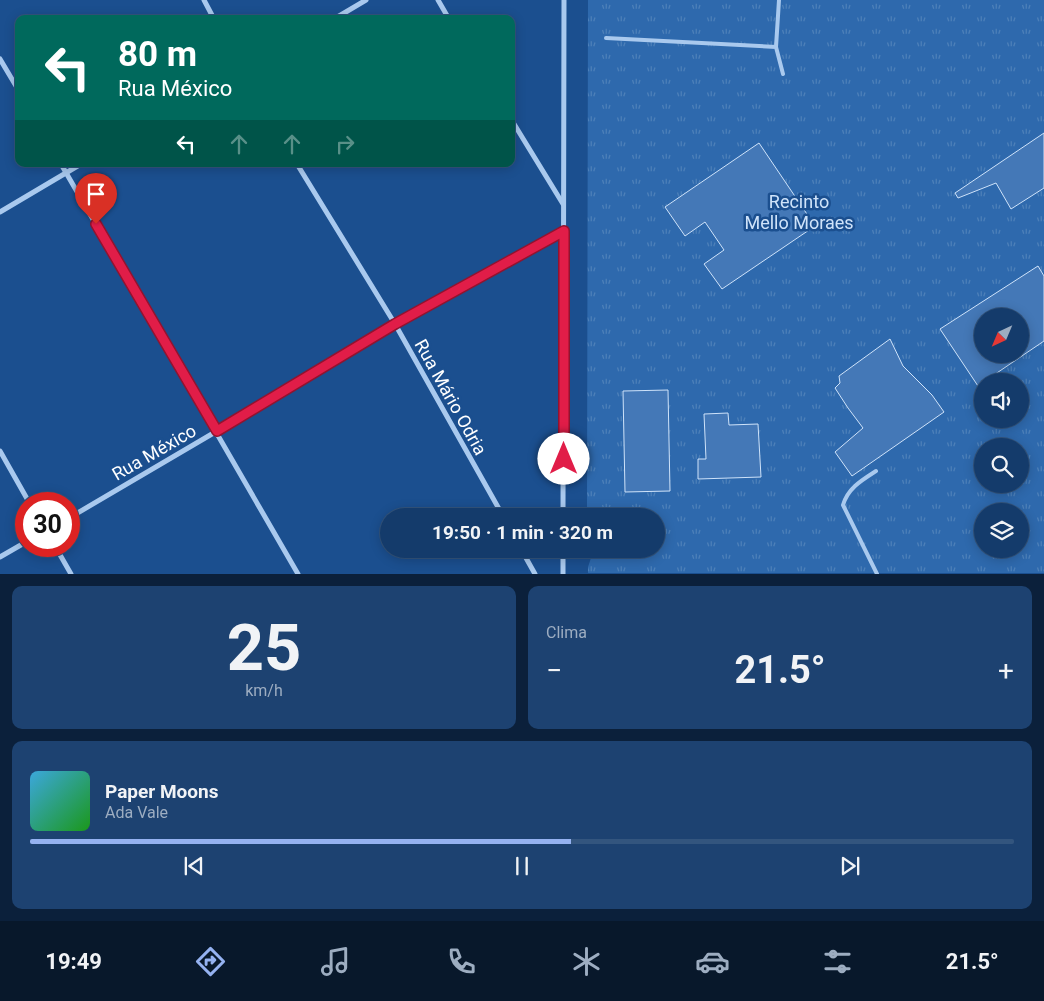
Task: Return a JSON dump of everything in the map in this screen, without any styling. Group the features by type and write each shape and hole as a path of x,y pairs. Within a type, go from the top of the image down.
{"street":[{"path":"204,0 212,15"},
{"path":"341,15 366,0"},
{"path":"438,0 447,15"},
{"path":"563,508 564,0"},
{"path":"0,59 15,84"},
{"path":"515,125 564,204"},
{"path":"63,167 298,574"},
{"path":"0,212 75,167"},
{"name":"Rua Mário Odria","path":"299,167 395,324 498,508"},
{"name":"Rua México","path":"80,512 395,324 564,231"},
{"path":"0,451 23,492"},
{"path":"0,557 15,548"},
{"path":"61,557 71,574"},
{"path":"526,558 535,574"},
{"path":"562,573 563,558"}],"lane":[{"path":"780,0 776,46 783,74"},
{"path":"606,38 776,46"},
{"path":"876,471 856,484 846,496 843,506 878,574"}],"green space":[{"name":"Recinto Mello Moraes","path":"588,0 1044,0 1044,573 588,573 591,558 665,558 665,508 587,508"}],"building":[{"path":"1044,133 1044,188 1011,209 996,183 958,198 955,193"},
{"path":"759,143 815,226 722,289 704,264 724,250 705,222 685,236 665,207"},
{"path":"1038,266 1044,276 1044,341 1029,351 1029,308 974,308 974,363 1012,363 997,373 974,373 974,380 940,329"},
{"path":"890,339 903,366 932,395 944,412 852,476 835,452 863,428 835,388 840,383 839,376"},
{"path":"668,390 670,491 625,492 623,391"},
{"path":"728,413 729,425 758,424 761,477 698,479 698,459 706,459 704,414"}],"route":[{"path":"96,224 217,431 395,324 564,231 564,459"}]}
